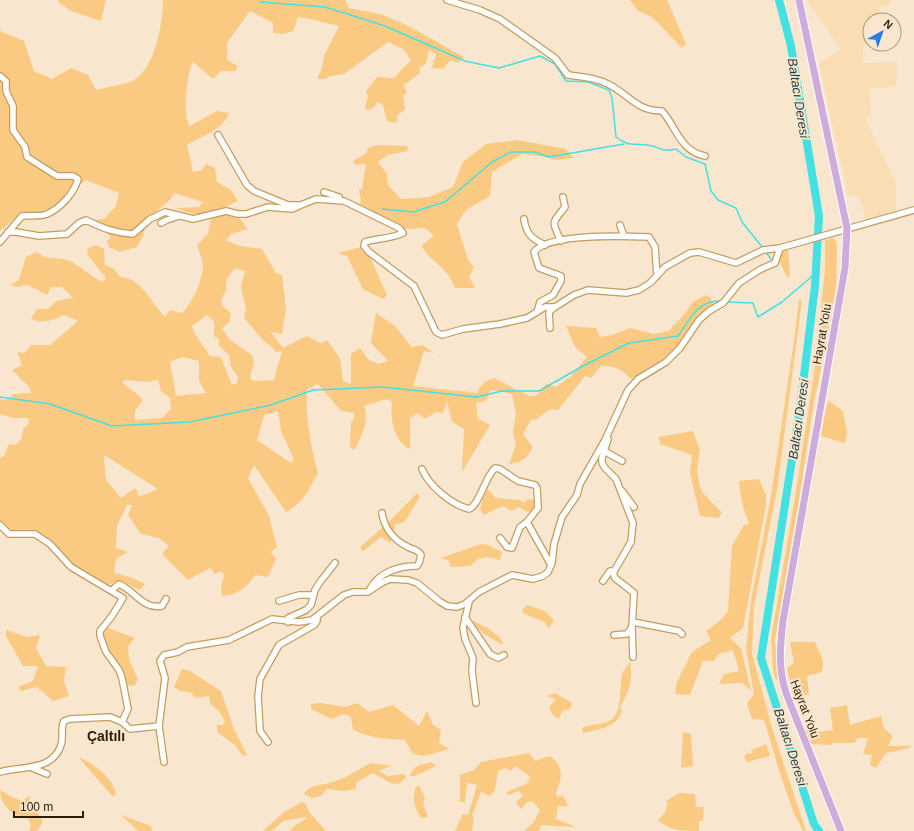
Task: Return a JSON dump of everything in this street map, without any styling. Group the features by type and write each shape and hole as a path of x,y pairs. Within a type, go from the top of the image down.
{"main road":[{"name":"Hayrat Yolu","path":"799,0 847,228 845,268 783,621 780,652 781,678 841,831"}],"street":[{"path":"447,0 480,10 500,20 555,58 568,75 593,78 611,86 636,104 650,111 662,111 682,143 694,154 705,156"},
{"path":"0,76 6,81 6,91 13,106 12,130 25,147 27,157 56,176 73,176 78,179 75,189 62,203 47,214 22,216 0,242"},
{"path":"218,135 247,185 254,191 288,205 301,205"},
{"path":"324,192 399,228 403,233 394,238 373,239 365,242 364,246 369,252 414,286 436,332 442,335 463,329 500,324 527,318 545,307 555,307"},
{"path":"561,241 554,226 554,220 565,207 564,197"},
{"path":"8,232 39,236 67,234 79,223 86,220 112,232 133,234 150,219 165,212 193,219 226,210 238,214 246,214 268,207 292,209 316,199 344,201"},
{"path":"550,328 549,312 574,295 588,290 626,293 640,290 665,268 690,253 699,252 736,263 763,250 780,248 789,244 832,234 847,228 914,210"},
{"path":"161,223 182,216"},
{"path":"524,219 525,228 531,237 545,245"},
{"path":"620,226 624,236"},
{"path":"537,313 540,302 553,295 561,281 560,276 539,268 534,252 538,247 561,241 597,236 649,237 655,248 657,276"},
{"path":"164,762 159,726 165,678 160,660 161,657 187,648 229,640 272,619 288,622 306,622 317,617 344,595 353,592 368,592 383,582 390,580 408,580 426,589 447,606 457,607 469,602 479,592 512,575 533,579 543,576 548,572 562,517 577,495 583,478 628,390 638,379 666,362 680,348 699,320 709,311 723,303 739,283 760,269 775,263 780,248"},
{"path":"615,418 604,451 602,463 616,479 634,523 630,542 614,572 615,578 634,593 632,624 633,658"},
{"path":"604,451 622,461"},
{"path":"422,469 429,482 441,494 462,507 469,509 474,505 486,481 495,468 500,469 518,480 535,485 538,488 538,508 527,522 520,527 512,548 507,547 500,538"},
{"path":"619,487 634,507"},
{"path":"368,592 377,579 390,571 407,566 417,566 420,563 421,555 416,550 409,548 398,541 389,531 384,522 382,513"},
{"path":"527,522 551,565"},
{"path":"0,525 9,534 35,534 50,544 72,567 123,598 112,616 100,631 100,636 106,652 119,670 122,678 128,709 122,722"},
{"path":"288,622 288,618 306,610 313,599 320,582 334,563"},
{"path":"603,581 608,573 614,572"},
{"path":"112,590 119,584 125,586 144,602 156,607 162,606 166,599"},
{"path":"279,601 299,595 313,596"},
{"path":"469,602 463,628 465,639 473,658 472,671 476,703"},
{"path":"268,742 260,731 258,696 260,679 279,645 314,625 317,621 317,617"},
{"path":"465,617 490,654 498,658 504,655"},
{"path":"632,624 679,630 682,634"},
{"path":"614,635 627,634 632,624"},
{"path":"224,646 229,640"},
{"path":"0,772 43,765 52,760 58,754 62,744 62,726 64,721 70,719 110,718 122,722 130,730 159,726"},
{"path":"30,766 47,774"}],"shaded area":[{"path":"59,0 106,0 101,21 71,11 58,2"},
{"path":"163,0 345,0 349,8 383,15 398,21 464,57 459,63 450,60 443,69 432,68 436,54 429,50 426,64 420,67 420,73 404,85 407,93 403,95 405,110 398,114 396,123 387,121 383,105 378,102 372,109 365,110 368,96 366,91 377,77 394,78 411,60 403,49 388,42 344,74 330,76 325,79 317,79 322,68 324,56 339,26 298,17 293,31 283,34 273,33 273,23 250,11 227,43 227,60 238,66 235,71 221,71 213,79 193,62 186,94 186,114 190,126 217,111 229,113 227,118 218,128 187,145 193,172 202,170 206,164 215,168 217,182 231,190 238,201 215,212 208,214 194,214 176,208 199,207 203,202 174,193 170,200 147,219 143,236 137,247 120,252 109,247 107,241 111,237 95,220 104,219 116,206 119,193 86,180 50,209 20,214 0,231 0,31 24,41 34,71 52,79 71,68 88,75 96,90 132,81 147,67 152,57 159,33 163,10"},
{"path":"630,0 667,0 686,44 682,48 652,17 638,11"},
{"path":"807,0 892,0 889,6 881,6 879,12 862,12 862,63 897,62 896,86 869,89 871,115 865,118 896,184 896,212 866,220 859,195 848,196 819,64 841,49"},
{"path":"517,140 566,149 574,158 556,160 541,156 522,154 492,172 490,196 466,210 457,224 468,260 474,267 469,277 475,288 455,288 447,274 423,249 422,245 434,236 425,228 405,229 360,204 361,201 359,190 362,189 366,164 355,165 353,161 366,154 368,148 376,145 408,146 407,151 388,155 378,162 387,174 388,185 401,199 429,197 453,187 463,162 486,144"},
{"path":"224,213 240,219 248,229 231,234 226,241 241,246 262,249 276,273 282,275 286,309 282,334 271,332 283,348 307,336 321,343 327,340 340,358 343,381 351,384 351,354 360,348 368,359 378,364 388,361 371,343 376,313 395,326 412,347 422,345 434,353 424,351 413,386 477,393 484,383 494,378 529,396 536,396 546,384 556,387 570,377 587,357 575,347 566,326 596,328 600,337 612,335 630,328 654,334 669,331 693,302 705,295 711,298 713,305 699,314 674,350 663,359 631,379 618,369 610,366 601,366 591,378 585,376 558,410 550,409 537,419 531,420 523,434 533,447 526,457 521,461 514,463 509,464 516,445 513,432 516,413 512,394 494,390 490,391 486,401 476,403 478,419 490,425 462,472 464,429 452,422 447,402 443,413 436,412 425,419 418,413 410,418 410,449 400,441 394,429 392,402 387,399 364,406 366,417 364,429 354,450 350,447 351,423 354,418 354,413 341,411 318,384 307,389 309,431 318,473 305,496 297,505 286,512 254,465 248,478 269,516 277,547 271,552 276,559 268,577 255,575 249,584 241,590 222,596 221,587 224,575 221,571 215,574 210,568 188,580 162,554 169,546 159,538 141,534 128,515 132,505 127,505 117,526 116,548 128,552 116,559 114,573 130,577 145,584 140,590 122,581 106,585 71,564 36,532 9,530 0,521 0,458 4,456 9,444 16,445 22,438 23,429 29,423 28,418 13,418 0,414 0,399 4,400 15,394 31,393 29,387 12,370 22,365 17,352 25,353 31,345 50,345 78,321 64,315 52,320 44,321 31,319 37,309 48,309 56,301 73,298 62,287 51,287 47,295 28,285 17,287 11,285 19,280 26,257 37,252 46,257 70,261 103,282 106,278 87,254 88,248 96,245 104,249 105,265 113,268 120,277 128,278 140,286 165,317 170,310 182,313 193,298 200,279 203,264 197,245 208,234 211,217","holes":["235,268 245,271 241,286 246,310 244,318 262,339 277,352 282,351 274,380 253,381 250,378 254,362 252,355 229,339 222,328 229,323 231,314 223,306 221,300 226,291 226,280","207,315 214,322 214,336 219,339 219,346 229,355 231,367 238,377 237,383 232,385 221,357 210,356 195,334 192,326","182,357 199,361 199,381 206,393 176,396 170,362","127,380 147,382 158,380 161,391 170,398 171,409 162,418 135,420 135,411 143,400 122,382","278,411 281,431 294,459 291,463 257,440 264,415","104,455 158,489 138,497 137,490 134,489 121,498 106,480"]},
{"path":"832,238 836,241 837,246 836,286 814,402 775,640 778,681 775,678 773,669 771,639 815,366 825,270 825,241"},
{"path":"361,247 370,257 387,295 383,299 363,289 347,256 338,253"},
{"path":"788,248 790,277 787,277 778,259 782,249"},
{"path":"799,299 802,301 777,490 754,606 752,654 773,731 806,831 803,831 793,811 764,720 752,719 747,703 754,694 746,650 751,600 771,496"},
{"path":"829,401 843,411 847,433 845,443 821,436 827,404"},
{"path":"693,431 700,450 697,469 700,487 703,493 722,513 718,518 700,516 690,472 692,455 660,444 659,437"},
{"path":"759,479 766,495 766,505 743,628 730,638 741,648 751,691 743,683 719,684 724,674 739,671 733,650 719,654 714,661 703,661 690,695 675,694 677,682 692,652 711,640 706,631 721,620 728,611 732,546 744,525 749,524 742,503 739,481"},
{"path":"486,488 496,498 520,500 523,503 528,499 534,500 536,506 533,511 527,512 519,507 511,511 503,506 484,515 480,509"},
{"path":"417,493 420,496 406,520 403,523 396,524 390,543 381,537 363,551 360,547 388,523"},
{"path":"481,544 488,545 502,552 500,560 487,557 478,559 470,566 451,567 448,560 441,558"},
{"path":"527,605 545,611 554,620 549,628 544,622 523,613 523,609"},
{"path":"473,621 488,628 498,636 503,642 502,645 483,633 473,623"},
{"path":"108,628 135,638 128,646 129,659 138,680 134,686 127,685 121,671 107,648 102,636"},
{"path":"6,630 27,637 40,635 36,648 46,666 66,667 64,681 69,696 53,701 37,687 21,691 18,687 33,681 38,666 23,666 6,636"},
{"path":"790,642 815,642 823,660 822,672 807,676 809,694 794,698 787,668 794,663"},
{"path":"630,662 631,681 620,708 622,710 620,716 616,721 607,727 583,733 582,728 589,725 608,722 615,716 619,705 622,675"},
{"path":"182,669 190,671 221,691 234,729 247,755 243,756 235,745 217,732 217,725 223,725 225,721 218,710 210,704 209,696 196,698 190,692 180,691 174,687"},
{"path":"555,693 572,703 571,708 562,711 559,719 553,715 549,707 556,699 547,696"},
{"path":"321,703 346,707 357,703 369,712 393,705 419,726 427,711 433,725 441,730 439,743 450,749 424,756 413,754 405,740 385,739 366,735 353,730 351,717 344,714 331,719 311,709 311,704"},
{"path":"847,705 850,725 881,716 884,728 893,736 888,746 910,746 910,748 886,753 876,768 870,765 872,755 863,754 868,738 858,738 854,743 831,743 831,745 810,744 805,729 817,727 819,732 833,730 830,708"},
{"path":"683,732 691,734 693,766 681,768"},
{"path":"766,744 770,756 747,762 744,757 747,753 750,754 754,752 750,751"},
{"path":"529,753 535,761 550,756 558,765 561,778 556,794 558,797 563,796 568,806 558,806 556,819 576,827 541,825 539,831 524,831 534,822 540,810 532,801 527,802 521,809 516,802 523,796 519,791 508,795 507,792 528,783 530,776 515,766 511,771 506,768 498,771 495,790 490,796 481,792 472,816 474,817 472,831 455,831 463,814 468,815 477,785 467,783 465,802 460,802 460,775 474,770 481,762"},
{"path":"79,758 91,763 108,778 115,789 116,795 112,796"},
{"path":"431,762 436,766 415,776 410,776 411,772 415,768"},
{"path":"371,763 391,766 378,771 388,776 404,774 406,778 400,783 393,784 373,773 356,783 356,789 344,791 327,789 321,796 312,798 304,794 309,788 340,780"},
{"path":"419,785 425,798 423,803 428,817 421,818 415,807 415,791 416,787"},
{"path":"0,790 22,801 30,796 29,803 32,811 38,813 43,822 37,831 29,831 31,825 26,816 21,816 8,809 2,800"},
{"path":"679,793 695,794 696,807 704,807 703,821 699,821 699,831 677,830 663,824 658,820 664,814 668,804 666,801"},
{"path":"302,802 306,804 309,812 326,831 290,831 293,827 306,819 305,817 283,821 272,831 263,831 283,813"},
{"path":"121,815 151,826 152,831 138,831"}],"waterway":[{"name":"Baltacı Deresi","path":"779,0 791,46 819,216 815,286 800,408 761,658 814,824 819,831"},
{"path":"260,2 325,7 385,26 465,61 499,68 540,56 555,64 566,81 588,82 609,90 612,98 616,137 629,144 646,145 665,150 676,149 686,157 705,164 711,191 718,200 736,208 742,222 763,248"},
{"path":"382,209 413,212 445,202 492,162 511,152 534,152 549,157 624,144"},
{"path":"765,251 771,259"},
{"path":"727,302 753,303 758,317 782,302 816,273"},
{"path":"0,397 50,404 112,426 190,422 271,405 313,390 382,387 477,397 502,391 539,391 583,366 629,343 678,336 700,307 706,304 721,301"}],"district":[{"name":"Çaltılı","path":"106,736"}]}
